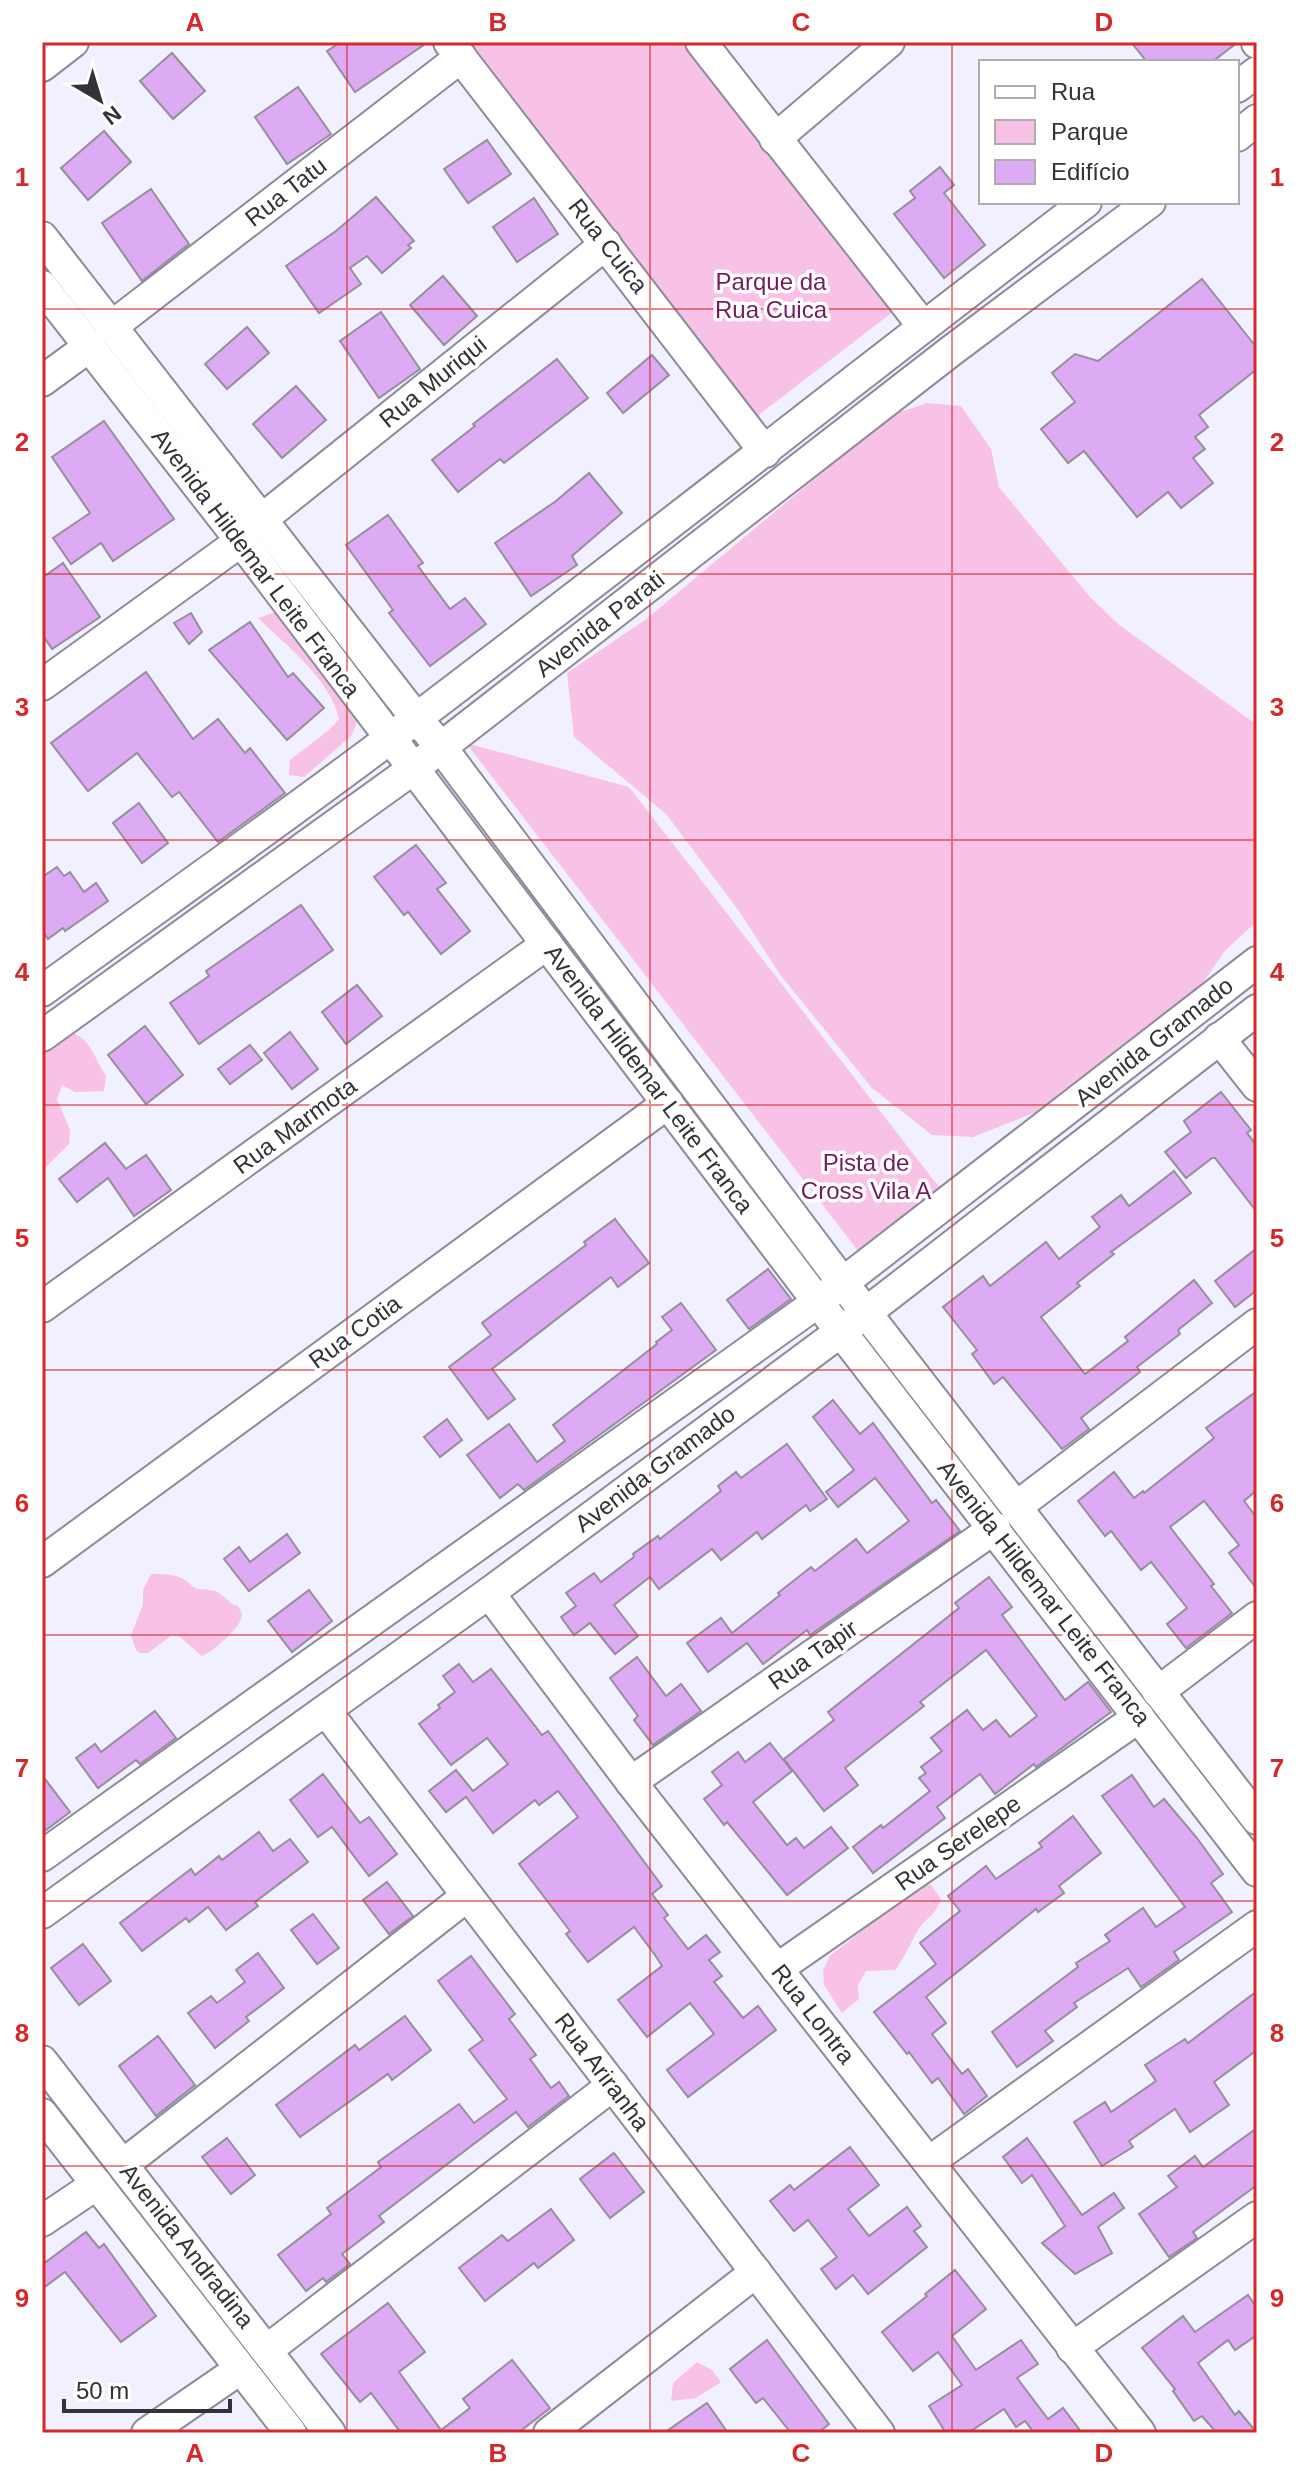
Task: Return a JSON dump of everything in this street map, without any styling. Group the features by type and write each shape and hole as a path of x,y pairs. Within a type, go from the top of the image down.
{"street":[{"path":"42,66 73,42"},
{"path":"701,42 923,326"},
{"path":"775,139 889,42"},
{"name":"Rua Cuica","path":"455,50 765,452"},
{"name":"Rua Tatu","path":"42,381 455,50"},
{"path":"1239,86 1257,72"},
{"path":"1239,134 1257,120"},
{"name":"Avenida Parati","path":"42,991 416,718 1083,204"},
{"name":"Avenida Parati","path":"42,1036 413,769 926,371 1147,204"},
{"name":"Avenida Hildemar Leite Franca","path":"42,237 100,336 251,530 441,747 867,1312 1139,1717 1257,1871"},
{"name":"Rua Muriqui","path":"42,685 251,530 606,244"},
{"name":"Avenida Hildemar Leite Franca","path":"42,286 100,336"},
{"name":"Avenida Hildemar Leite Franca","path":"251,530 389,738 818,1302 1158,1692 1257,1819"},
{"name":"Rua Marmota","path":"42,1307 547,944"},
{"name":"Avenida Gramado","path":"42,1856 818,1302 1257,962"},
{"name":"Avenida Gramado","path":"42,1913 489,1593 867,1312 1257,1010"},
{"path":"1219,1038 1257,1086"},
{"name":"Rua Cotia","path":"42,1562 668,1103"},
{"name":"Rua Tapir","path":"631,1782 1005,1518 1257,1324"},
{"name":"Rua Lontra","path":"489,1593 631,1782 1140,2433"},
{"path":"1158,1692 1257,1617"},
{"name":"Rua Ariranha","path":"326,1711 879,2433"},
{"name":"Rua Serelepe","path":"777,1969 1139,1717"},
{"path":"124,2164 467,1896"},
{"path":"929,2162 1257,1926"},
{"name":"Avenida Andradina","path":"42,2061 330,2433"},
{"path":"267,2350 613,2085"},
{"name":"Avenida Andradina","path":"42,2114 291,2433"},
{"path":"42,2221 97,2184"},
{"path":"1072,2348 1257,2217"},
{"path":"549,2433 756,2272"},
{"path":"147,2433 240,2369"}],"green space":[{"name":"Parque da Rua Cuica","path":"471,42 681,42 894,311 755,418"},
{"path":"927,403 961,406 991,449 999,487 1090,597 1118,624 1257,725 1257,921 1225,951 1178,1010 1049,1107 973,1137 932,1135 872,1088 781,976 739,911 666,814 574,737 567,673 645,620 891,415"},
{"path":"275,612 290,616 353,707 357,722 351,736 304,777 289,775 290,760 339,719 327,690 317,677 258,618"},
{"name":"Pista de Cross Vila A","path":"466,743 629,787 939,1187 859,1252"},
{"path":"65,1030 81,1038 90,1048 106,1076 104,1091 75,1092 62,1085 57,1099 70,1130 69,1144 42,1171 42,1043"},
{"path":"151,1574 175,1576 194,1588 213,1590 238,1606 242,1614 239,1623 224,1640 202,1656 180,1637 172,1635 148,1653 140,1653 131,1635 143,1604 143,1590"},
{"path":"915,1885 931,1885 941,1899 936,1910 918,1930 895,1970 866,1971 858,1985 859,1999 842,2013 824,1985 823,1970 830,1956"},
{"path":"697,2362 712,2370 721,2382 696,2398 671,2401 673,2383"}],"building":[{"path":"341,42 428,42 355,92 327,51"},
{"path":"1131,42 1238,42 1215,60 1145,60"},
{"path":"172,53 205,91 173,119 140,81"},
{"path":"298,87 331,134 287,164 255,117"},
{"path":"104,131 131,162 88,200 61,168"},
{"path":"487,140 511,174 468,203 444,169"},
{"path":"940,167 954,185 944,193 985,245 944,278 894,214 915,198 910,191"},
{"path":"151,189 189,244 142,281 102,223"},
{"path":"376,197 414,241 408,245 411,248 382,273 367,256 350,268 361,284 319,313 286,266 336,231"},
{"path":"534,198 558,234 517,262 493,227"},
{"path":"443,276 477,316 444,345 410,305"},
{"path":"1202,279 1257,348 1257,369 1199,415 1208,427 1195,437 1205,449 1193,458 1213,483 1181,508 1168,492 1137,517 1084,451 1068,463 1041,429 1075,402 1052,373 1075,354 1098,361"},
{"path":"381,312 420,369 379,398 340,341"},
{"path":"247,327 269,353 227,389 205,364"},
{"path":"652,355 669,375 623,413 607,393"},
{"path":"557,359 588,398 504,463 500,459 458,492 432,460"},
{"path":"296,386 326,420 282,458 253,424"},
{"path":"104,421 174,519 113,561 101,543 71,564 53,538 90,513 52,457"},
{"path":"589,473 622,513 572,556 577,565 531,596 495,543 556,501"},
{"path":"388,515 423,563 418,566 450,609 465,598 486,624 430,666 389,613 393,610 346,545"},
{"path":"63,563 100,617 52,649 42,634 42,578"},
{"path":"191,613 202,632 189,644 174,623"},
{"path":"250,622 288,677 293,673 324,708 287,740 209,650"},
{"path":"146,672 193,739 218,719 245,753 250,748 285,793 218,842 179,792 172,797 137,753 88,791 51,743"},
{"path":"139,803 168,843 142,863 113,823"},
{"path":"416,845 446,883 437,889 470,931 441,954 408,912 404,915 374,877"},
{"path":"57,867 64,876 70,872 84,892 96,883 108,901 48,939 42,930 42,877"},
{"path":"301,905 333,950 199,1044 170,1003 209,976 206,971"},
{"path":"357,985 382,1016 346,1044 322,1012"},
{"path":"145,1026 183,1075 146,1104 108,1055"},
{"path":"290,1032 318,1069 292,1089 264,1053"},
{"path":"250,1045 262,1060 230,1084 218,1069"},
{"path":"1221,1092 1251,1130 1247,1133 1257,1146 1257,1212 1215,1158 1186,1178 1165,1152 1191,1132 1184,1121"},
{"path":"105,1143 126,1169 146,1155 171,1190 134,1216 108,1178 77,1202 59,1179"},
{"path":"1174,1171 1191,1193 1111,1252 1114,1254 1077,1283 1080,1286 1041,1317 1085,1374 1128,1341 1125,1337 1194,1280 1212,1303 1178,1330 1180,1334 1137,1367 1140,1372 1081,1418 1089,1429 1062,1449 1003,1377 994,1384 972,1354 977,1350 943,1307 983,1276 990,1286 1046,1242 1059,1259 1100,1227 1092,1217 1121,1195 1129,1206"},
{"path":"615,1219 649,1263 618,1287 611,1277 492,1369 515,1399 488,1419 449,1367 491,1335 482,1323 586,1245 584,1242"},
{"path":"1257,1248 1257,1290 1235,1307 1215,1281"},
{"path":"768,1269 791,1299 749,1329 727,1300"},
{"path":"681,1303 716,1350 524,1490 518,1484 500,1498 467,1455 509,1424 537,1462 565,1441 553,1425 672,1330 662,1317"},
{"path":"1257,1391 1257,1490 1244,1501 1257,1518 1257,1589 1229,1553 1239,1545 1204,1501 1170,1527 1232,1613 1186,1648 1167,1624 1187,1608 1151,1562 1141,1570 1111,1531 1105,1536 1078,1501 1114,1472 1134,1498 1144,1493 1214,1438 1206,1428"},
{"path":"833,1400 860,1434 873,1423 932,1503 936,1500 960,1531 810,1635 807,1630 763,1664 747,1643 708,1672 687,1643 721,1618 732,1633 811,1567 815,1571 856,1539 867,1553 909,1521 875,1478 838,1507 826,1492 854,1470 813,1417"},
{"path":"447,1419 462,1440 440,1457 424,1437"},
{"path":"787,1444 827,1499 810,1511 806,1505 762,1539 757,1532 721,1560 712,1549 659,1589 650,1577 614,1605 638,1636 615,1654 590,1623 574,1635 561,1617 576,1606 566,1593 594,1573 601,1582 634,1557 633,1554 658,1536 660,1539 721,1491 718,1486 736,1472 741,1478"},
{"path":"287,1534 300,1553 249,1591 224,1559 239,1547 250,1562"},
{"path":"989,1577 1012,1607 1002,1615 1065,1700 1088,1682 1111,1712 995,1794 980,1774 937,1807 945,1818 873,1873 853,1847 930,1791 919,1778 926,1773 921,1767 942,1751 931,1738 967,1710 983,1730 996,1720 1010,1737 1037,1716 986,1650 920,1702 924,1706 845,1768 858,1785 824,1811 784,1759 834,1720 828,1712 959,1608 955,1603"},
{"path":"309,1590 332,1621 292,1652 268,1621"},
{"path":"637,1657 666,1696 681,1684 701,1711 653,1745 634,1720 638,1716 610,1678"},
{"path":"459,1664 473,1682 491,1669 542,1735 548,1731 662,1886 652,1894 668,1915 664,1918 688,1949 706,1935 720,1952 709,1960 722,1976 714,1982 743,2018 758,2006 776,2030 688,2097 667,2070 714,2034 690,2003 647,2037 618,2000 662,1966 655,1955 634,1927 588,1962 566,1934 570,1931 519,1864 578,1817 558,1791 539,1805 535,1800 493,1833 466,1797 446,1812 429,1791 456,1770 473,1791 508,1764 487,1738 451,1765 419,1724 455,1692 443,1676"},
{"path":"155,1711 176,1738 140,1764 136,1760 98,1788 76,1758 95,1744 101,1752"},
{"path":"770,1743 792,1771 753,1802 787,1845 796,1838 804,1848 831,1827 848,1848 787,1895 704,1799 722,1785 712,1772 738,1752 745,1762"},
{"path":"323,1774 360,1823 369,1817 397,1854 369,1876 332,1827 318,1837 290,1800"},
{"path":"42,1775 70,1812 42,1833"},
{"path":"1132,1775 1154,1807 1164,1799 1197,1838 1223,1874 1211,1883 1232,1912 1174,1952 1179,1960 1141,1987 1128,1968 1074,2003 1077,2007 1045,2031 1053,2041 1017,2067 992,2032 1078,1967 1076,1963 1110,1941 1105,1935 1143,1908 1156,1927 1185,1907 1102,1796"},
{"path":"1073,1816 1101,1853 1059,1886 1064,1893 1038,1912 1036,1909 926,1997 946,2023 932,2034 962,2074 968,2069 987,2096 964,2114 938,2078 932,2083 874,2012 936,1964 920,1943 960,1911 948,1896 986,1866 996,1879 1042,1847 1039,1843"},
{"path":"259,1832 273,1851 290,1839 308,1862 255,1902 258,1906 226,1930 208,1907 189,1922 186,1918 142,1951 120,1923 191,1869 195,1875 219,1856 222,1860"},
{"path":"387,1882 413,1916 389,1934 363,1900"},
{"path":"313,1914 339,1948 317,1964 291,1930"},
{"path":"83,1944 111,1981 79,2005 51,1968"},
{"path":"258,1953 284,1988 246,2017 249,2021 215,2048 188,2013 211,1996 217,2003 245,1982 236,1970"},
{"path":"471,1956 515,2014 509,2019 536,2055 530,2059 551,2088 559,2082 569,2096 528,2127 516,2112 379,2216 384,2222 342,2254 350,2264 326,2282 323,2278 306,2291 278,2255 331,2214 327,2208 381,2167 378,2162 459,2104 474,2123 507,2099 469,2050 483,2040 438,1981"},
{"path":"1257,1991 1257,2050 1214,2082 1229,2105 1190,2132 1175,2109 1129,2141 1133,2147 1102,2166 1074,2122 1105,2102 1111,2112 1156,2081 1145,2065 1185,2039 1188,2043"},
{"path":"405,2016 431,2050 392,2080 388,2074 300,2137 276,2105 355,2045 359,2050"},
{"path":"158,2036 195,2085 156,2116 119,2066"},
{"path":"1257,2128 1257,2185 1193,2232 1197,2238 1169,2257 1139,2214 1177,2187 1168,2176 1195,2156 1203,2167"},
{"path":"227,2138 255,2175 231,2194 202,2157"},
{"path":"1027,2138 1082,2215 1114,2193 1124,2208 1098,2227 1112,2253 1075,2274 1042,2243 1065,2226 1032,2175 1022,2183 1003,2157"},
{"path":"850,2147 879,2185 848,2209 869,2236 907,2207 921,2226 914,2231 927,2247 868,2294 853,2275 836,2289 821,2269 837,2257 808,2220 794,2231 770,2201 790,2185 794,2190"},
{"path":"614,2153 644,2192 610,2218 580,2179"},
{"path":"551,2209 574,2240 538,2268 534,2263 485,2301 459,2268 502,2235 508,2241"},
{"path":"86,2232 99,2248 104,2244 156,2316 121,2342 65,2272 42,2289 42,2265"},
{"path":"955,2270 986,2309 952,2336 976,2370 1021,2340 1038,2364 1017,2378 1048,2419 1063,2408 1082,2433 1029,2433 1032,2430 1025,2421 1016,2427 1004,2409 968,2433 946,2433 929,2406 962,2385 938,2352 913,2371 882,2332"},
{"path":"1248,2295 1257,2308 1257,2335 1235,2350 1228,2340 1198,2363 1235,2415 1239,2411 1257,2433 1214,2433 1202,2416 1194,2421 1173,2391 1175,2389 1142,2348 1183,2316 1195,2332"},
{"path":"388,2303 425,2352 399,2372 441,2430 470,2408 463,2399 512,2360 550,2408 518,2433 401,2433 371,2393 360,2402 321,2354"},
{"path":"767,2340 829,2424 818,2433 791,2433 763,2398 756,2403 730,2369"},
{"path":"707,2403 728,2433 664,2433"}]}
